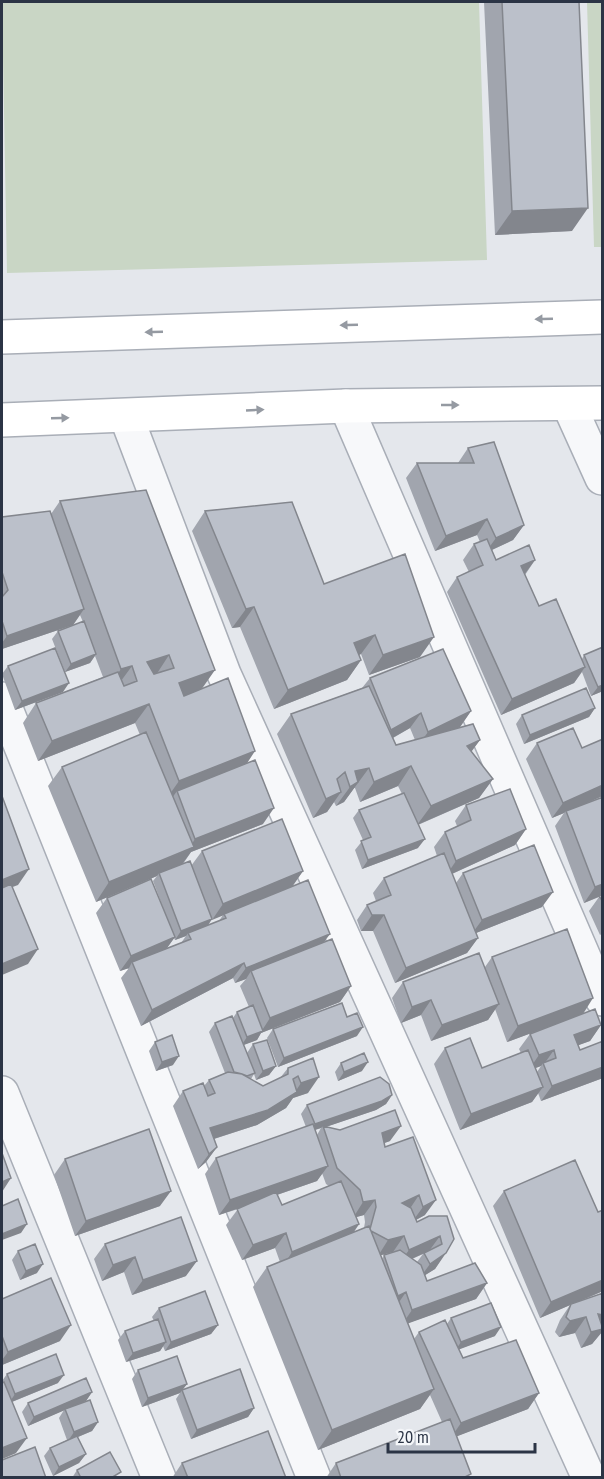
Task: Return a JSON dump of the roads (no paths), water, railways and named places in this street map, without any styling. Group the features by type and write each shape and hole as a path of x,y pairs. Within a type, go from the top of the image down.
{"main road":[{"path":"2,337 603,317"},
{"path":"2,420 346,406 603,403"}],"street":[{"path":"569,405 603,478"},
{"path":"346,406 603,999"},
{"path":"126,416 224,674 589,1478"},
{"path":"2,699 314,1478"},
{"path":"2,1093 159,1478"}]}
